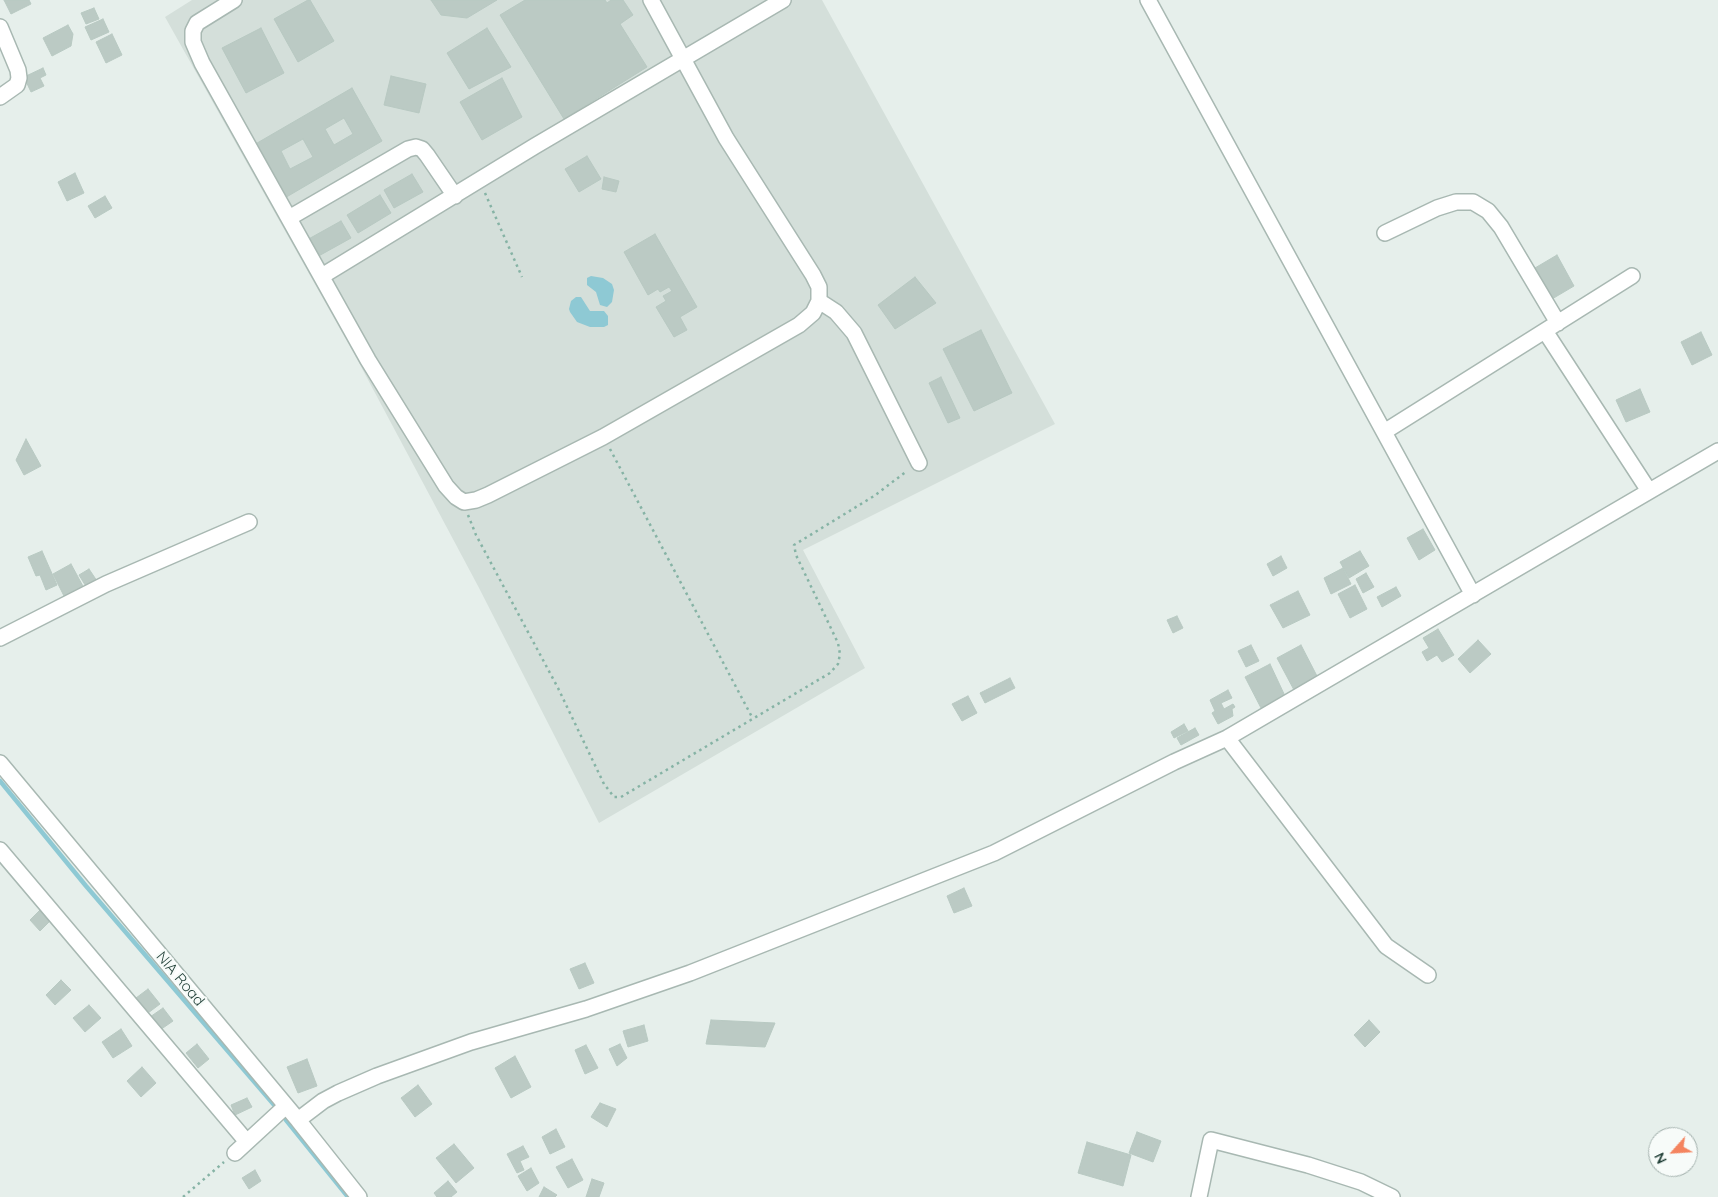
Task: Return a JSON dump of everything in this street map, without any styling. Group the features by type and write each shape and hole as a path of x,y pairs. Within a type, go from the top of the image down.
{"street":[{"path":"234,0 197,23 193,31 193,42 202,63 368,360 446,486 456,497 464,502 488,495 603,437 799,325 814,313 819,301 819,287 813,275 726,138 651,0"},
{"path":"322,276 683,58 783,0"},
{"path":"1148,0 1472,594"},
{"path":"0,27 20,78 17,85 0,97"},
{"path":"289,218 408,149 416,147 422,148 427,154 454,196"},
{"path":"1385,233 1437,208 1456,202 1473,202 1488,211 1501,227 1558,323"},
{"path":"1384,432 1632,276"},
{"path":"819,301 836,312 854,333 919,463"},
{"path":"1545,331 1649,491"},
{"path":"298,1120 323,1101 377,1076 471,1042 560,1017 690,973 994,854 1174,762 1226,738 1718,451"},
{"path":"0,638 106,584 250,522"},
{"path":"1226,738 1386,946 1428,975"},
{"name":"NIA Road","path":"0,763 298,1120 359,1197"},
{"path":"0,850 247,1142"},
{"path":"234,1153 286,1106"},
{"path":"1198,1197 1210,1140 1308,1165 1361,1182 1392,1197"}],"path":[{"path":"480,180 522,277"},
{"path":"603,437 753,718"},
{"path":"464,502 469,520 558,688 604,784 614,796 621,797 830,673 838,664 840,654 838,643 796,555 794,545 874,496 919,463"},
{"path":"182,1197 234,1153"}],"shaded area":[{"path":"192,0 822,0 1055,424 803,550 865,668 599,823 478,586 358,361 165,17"}],"water":[{"path":"591,276 603,278 612,284 614,290 612,302 607,307 600,305 596,292 587,285 587,278"},
{"path":"576,297 581,297 590,311 604,311 608,316 608,325 604,327 590,327 577,322 569,309 571,301"}],"building":[{"path":"4,0 29,0 31,4 11,14"},
{"path":"310,0 334,41 298,62 274,19"},
{"path":"431,0 497,0 467,18 441,15"},
{"path":"525,0 605,0 607,3 611,0 623,0 633,15 620,24 647,67 564,119 500,15"},
{"path":"94,8 99,19 86,24 81,13"},
{"path":"103,19 109,32 91,40 85,27"},
{"path":"68,25 73,34 71,46 52,56 43,38"},
{"path":"261,28 284,73 246,93 222,48"},
{"path":"487,28 511,67 469,89 447,53"},
{"path":"112,34 122,55 106,63 96,42"},
{"path":"43,68 46,75 40,78 44,86 31,92 24,77"},
{"path":"391,76 426,84 419,113 384,105"},
{"path":"502,78 522,117 482,140 460,102"},
{"path":"352,88 382,141 283,199 252,146","holes":["344,118 353,134 334,145 325,129","303,139 313,157 290,169 281,151"]},
{"path":"587,156 601,179 579,192 565,169"},
{"path":"75,173 84,193 67,201 58,182"},
{"path":"412,174 423,192 394,208 384,190"},
{"path":"604,177 619,181 616,192 602,189"},
{"path":"380,195 391,213 358,233 347,215"},
{"path":"105,196 112,208 95,218 88,206"},
{"path":"341,221 351,238 315,258 305,241"},
{"path":"655,234 697,307 680,317 687,330 674,337 656,307 666,301 663,296 672,291 669,287 660,292 658,289 648,295 624,252"},
{"path":"1557,255 1574,286 1552,299 1535,268"},
{"path":"915,277 936,303 895,329 878,305"},
{"path":"981,330 1012,393 974,411 943,349"},
{"path":"1701,332 1712,355 1692,365 1681,342"},
{"path":"941,377 960,418 948,423 929,383"},
{"path":"1640,389 1650,412 1626,422 1616,400"},
{"path":"26,439 41,466 24,475 16,460"},
{"path":"1423,529 1435,550 1419,560 1407,538"},
{"path":"42,551 57,585 46,590 40,575 36,576 28,557"},
{"path":"1360,551 1369,566 1349,578 1340,562"},
{"path":"1281,556 1287,568 1273,576 1267,564"},
{"path":"71,564 85,590 66,600 53,574"},
{"path":"1343,568 1351,584 1331,594 1324,578"},
{"path":"89,569 97,581 87,588 79,575"},
{"path":"1366,573 1374,587 1363,593 1356,579"},
{"path":"1355,585 1367,609 1350,618 1338,594"},
{"path":"1396,587 1401,596 1382,607 1377,597"},
{"path":"1298,591 1310,615 1283,628 1270,605"},
{"path":"1177,616 1183,628 1173,633 1167,620"},
{"path":"1438,629 1454,655 1442,662 1437,655 1427,661 1422,652 1429,648 1423,638"},
{"path":"1478,640 1491,654 1470,673 1458,659"},
{"path":"1251,645 1259,661 1246,667 1238,651"},
{"path":"1301,645 1318,678 1294,690 1277,658"},
{"path":"1270,664 1285,696 1261,708 1245,677"},
{"path":"1010,678 1015,688 985,703 980,693"},
{"path":"1228,690 1232,698 1221,703 1224,709 1233,704 1235,707 1232,709 1233,716 1218,724 1212,713 1215,711 1210,700"},
{"path":"968,696 977,713 962,721 952,704"},
{"path":"1184,724 1188,731 1174,738 1171,732"},
{"path":"1195,728 1199,735 1181,745 1177,738"},
{"path":"964,888 972,906 954,913 947,896"},
{"path":"40,910 50,921 40,931 30,920"},
{"path":"585,963 594,983 579,989 570,969"},
{"path":"61,980 71,990 55,1005 46,995"},
{"path":"148,989 160,1004 148,1013 136,998"},
{"path":"89,1005 101,1018 85,1032 73,1018"},
{"path":"163,1008 173,1021 160,1030 150,1017"},
{"path":"711,1020 775,1023 765,1047 706,1044"},
{"path":"1369,1020 1380,1032 1365,1047 1354,1035"},
{"path":"644,1025 648,1041 628,1047 623,1031"},
{"path":"121,1029 132,1046 113,1058 102,1042"},
{"path":"197,1044 209,1059 198,1068 186,1053"},
{"path":"620,1044 627,1058 617,1066 609,1049"},
{"path":"586,1045 598,1068 585,1074 575,1050"},
{"path":"515,1056 531,1087 511,1098 495,1068"},
{"path":"307,1059 317,1086 298,1093 287,1067"},
{"path":"142,1067 156,1083 141,1097 127,1081"},
{"path":"418,1085 432,1104 415,1117 401,1098"},
{"path":"247,1098 252,1107 235,1115 231,1105"},
{"path":"600,1103 616,1109 607,1127 591,1117"},
{"path":"556,1129 565,1147 550,1154 542,1137"},
{"path":"1137,1132 1161,1141 1153,1162 1129,1153"},
{"path":"1087,1142 1131,1155 1123,1186 1078,1173"},
{"path":"454,1144 474,1168 456,1183 436,1158"},
{"path":"523,1146 529,1157 520,1161 524,1170 517,1173 507,1154"},
{"path":"572,1159 583,1180 568,1188 556,1167"},
{"path":"531,1168 539,1183 527,1191 518,1176"},
{"path":"255,1170 261,1181 249,1189 242,1178"},
{"path":"592,1179 604,1183 599,1197 586,1197"},
{"path":"448,1181 457,1192 451,1197 437,1197 434,1193"},
{"path":"544,1187 557,1195 555,1197 539,1197"}],"waterway":[{"path":"0,781 86,886 275,1106"},
{"path":"286,1120 348,1197"}]}
